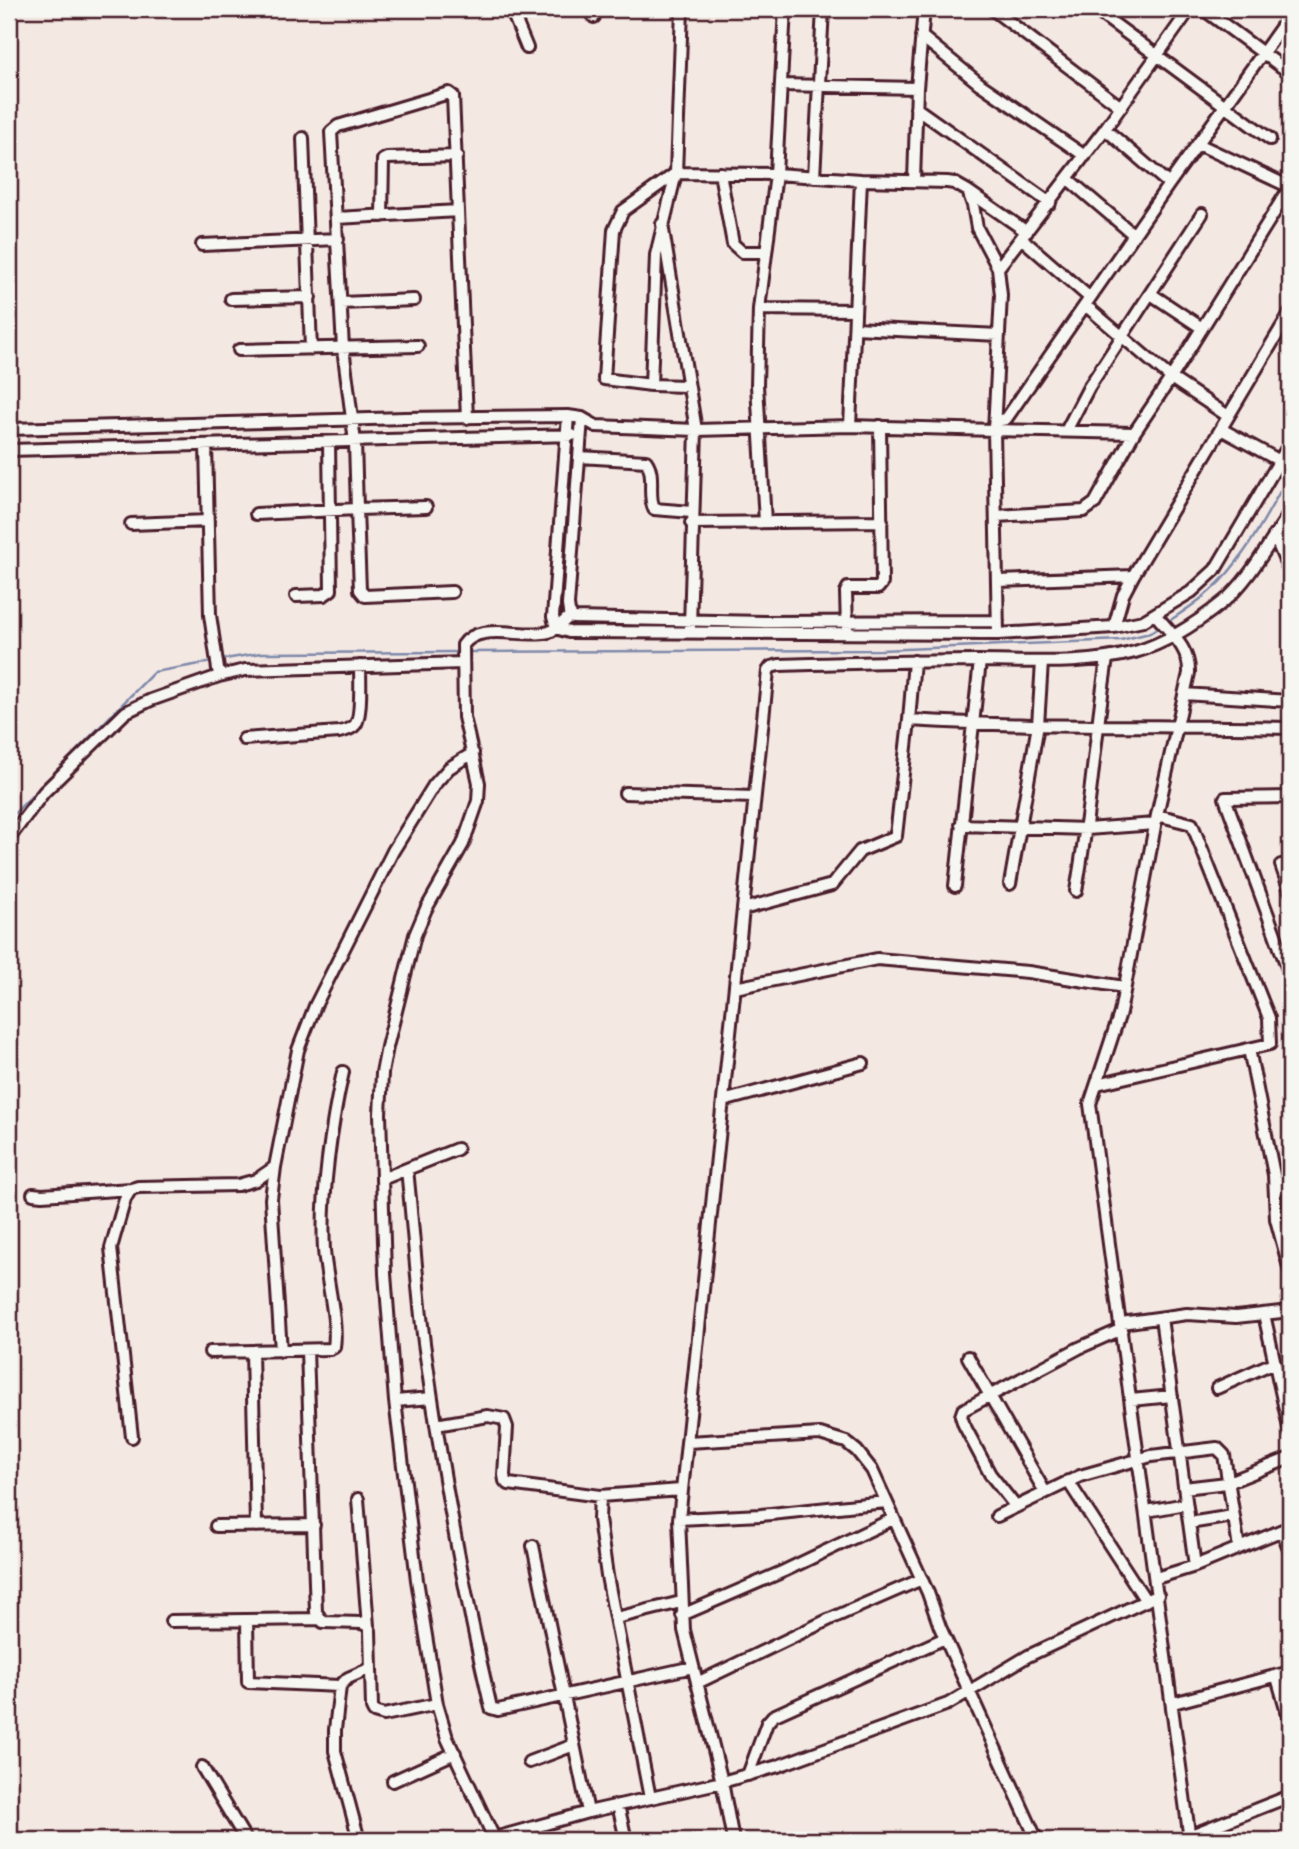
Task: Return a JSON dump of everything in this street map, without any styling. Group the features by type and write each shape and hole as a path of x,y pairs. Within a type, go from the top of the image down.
{"street":[{"path":"511,9 527,48"},
{"path":"651,385 654,279 662,224 676,173 682,9"},
{"path":"765,522 759,428 759,309 776,174 785,9"},
{"path":"814,177 823,9"},
{"path":"914,181 917,88 924,9"},
{"path":"992,9 1121,107"},
{"path":"1094,9 1270,139"},
{"path":"998,268 1068,179 1191,9"},
{"path":"1203,9 1290,74"},
{"path":"995,425 1006,419 1290,15"},
{"path":"921,36 980,84 1085,156"},
{"path":"781,85 917,88"},
{"path":"452,592 365,596 360,590 355,442 343,348 330,139 333,129 451,94 457,156 467,418"},
{"path":"916,108 1050,203"},
{"path":"1105,129 1169,184"},
{"path":"303,138 311,349"},
{"path":"997,516 1075,512 1089,509 1095,503 1134,433 1290,187 1198,144"},
{"path":"382,216 383,160 457,156"},
{"path":"687,386 604,379 614,230 623,211 676,173 776,174 954,183 1024,235 1121,338 1171,378 1228,416"},
{"path":"720,173 733,244 742,252 765,253"},
{"path":"1068,179 1133,235"},
{"path":"850,426 861,180"},
{"path":"968,191 974,205 977,228 998,268 1001,295 995,425 998,634"},
{"path":"337,218 458,211"},
{"path":"1066,431 1089,387 1202,214"},
{"path":"662,224 696,430 690,626"},
{"path":"202,245 338,239"},
{"path":"1150,294 1202,328"},
{"path":"231,299 310,297"},
{"path":"341,303 414,300"},
{"path":"759,309 855,310"},
{"path":"1114,627 1120,603 1133,576 1290,313"},
{"path":"855,328 999,335"},
{"path":"239,350 418,346"},
{"path":"556,628 553,617 568,416"},
{"path":"9,429 568,416 582,418 596,426 696,430 995,425 1134,433"},
{"path":"582,418 568,605 571,615 578,619 848,633 998,634 1114,627 1143,621 1191,592 1215,570 1290,443"},
{"path":"118,426 118,447"},
{"path":"9,450 581,435 596,426"},
{"path":"848,633 848,588 878,588 882,583 880,426"},
{"path":"1221,429 1280,461"},
{"path":"296,596 324,595 331,590 329,442"},
{"path":"206,445 210,615 218,671"},
{"path":"580,457 646,461 650,467 651,503 654,509 692,518 765,522 882,520"},
{"path":"257,514 426,507"},
{"path":"733,1840 682,1615 679,1518 766,683 771,667 914,661 1042,662 1107,659 1155,646 1224,601 1252,568 1290,513"},
{"path":"131,524 208,522"},
{"path":"1274,536 1290,572"},
{"path":"998,581 1133,576"},
{"path":"1155,614 1185,650 1189,664 1156,819 1120,1013 1090,1104 1190,1838 1290,1796"},
{"path":"571,615 556,628 545,633 485,633 467,639 462,656 464,717 479,783 478,801 463,844 419,922 387,1047 380,1102 385,1275 395,1401 417,1580 437,1704 493,1840 588,1812 722,1782 778,1766 948,1704 1028,1656 1158,1595"},
{"path":"556,628 569,632 847,621 998,621"},
{"path":"9,837 44,792 126,712 218,671 360,666 462,656"},
{"path":"1076,891 1087,829 1107,659"},
{"path":"743,909 832,885 860,851 896,836 914,661"},
{"path":"955,886 979,661"},
{"path":"1010,884 1038,725 1042,662"},
{"path":"244,739 339,732 353,727 359,711 360,666"},
{"path":"1184,694 1290,701"},
{"path":"909,720 1097,728 1177,725 1290,728"},
{"path":"281,1351 271,1199 298,1050 315,1006 393,852 434,785 449,768 473,753"},
{"path":"625,793 754,797"},
{"path":"1290,797 1225,798 1290,975"},
{"path":"961,825 1019,829 1087,829 1156,819 1192,824 1269,1018 1270,1044 1097,1084"},
{"path":"1290,864 1281,865 1290,891"},
{"path":"735,988 877,959 1028,972 1124,988"},
{"path":"1249,1049 1274,1175 1276,1219 1290,1271"},
{"path":"723,1101 863,1063"},
{"path":"210,1352 334,1347 324,1250 324,1217 334,1112 343,1072"},
{"path":"382,1179 457,1149"},
{"path":"33,1194 138,1187 238,1185 256,1180 275,1167"},
{"path":"1275,1195 1290,1167"},
{"path":"407,1169 424,1341 436,1425 468,1607 491,1708 498,1710 693,1667"},
{"path":"131,1189 125,1199 111,1248 132,1437"},
{"path":"1016,1507 990,1474 961,1416 963,1410 1121,1326 1187,1314 1236,1317 1290,1311"},
{"path":"1264,1314 1290,1432"},
{"path":"1161,1318 1195,1566"},
{"path":"307,1350 316,1612 319,1619"},
{"path":"252,1352 256,1526"},
{"path":"968,1357 1045,1492"},
{"path":"1217,1388 1275,1362"},
{"path":"1131,1400 1172,1396"},
{"path":"395,1401 432,1398"},
{"path":"436,1425 488,1416 504,1419 508,1427 505,1481 509,1484 600,1496 681,1490"},
{"path":"688,1442 806,1434 833,1436 858,1451 872,1470 922,1578 945,1638 1037,1840"},
{"path":"997,1516 1068,1481 1151,1455 1211,1448 1222,1451 1239,1548"},
{"path":"1184,1488 1227,1483 1290,1458"},
{"path":"1068,1481 1146,1601"},
{"path":"600,1496 601,1530 615,1618 650,1798"},
{"path":"358,1499 370,1631 372,1708 377,1714 384,1715 437,1704"},
{"path":"679,1518 761,1515 886,1502"},
{"path":"1146,1511 1186,1504"},
{"path":"1189,1523 1233,1516"},
{"path":"682,1615 784,1571 893,1519"},
{"path":"216,1526 314,1525"},
{"path":"1156,1578 1195,1566 1286,1529 1290,1551"},
{"path":"534,1546 588,1812"},
{"path":"697,1683 922,1578"},
{"path":"615,1618 681,1602"},
{"path":"171,1621 319,1619 323,1622 362,1623 368,1626"},
{"path":"247,1620 248,1682 340,1686"},
{"path":"748,1774 767,1723 773,1716 945,1638"},
{"path":"359,1840 335,1751 335,1730 340,1686 348,1678 371,1668"},
{"path":"1172,1703 1290,1672"},
{"path":"1277,1677 1290,1722"},
{"path":"529,1762 574,1745"},
{"path":"393,1781 455,1753"},
{"path":"202,1767 246,1840"},
{"path":"618,1805 626,1840"}],"waterway":[{"path":"1166,623 1205,595 1234,566 1290,474"},
{"path":"467,652 881,650 1121,640 1150,633 1161,626"},
{"path":"219,660 261,653 460,652"},
{"path":"9,819 154,672 212,662"}]}
